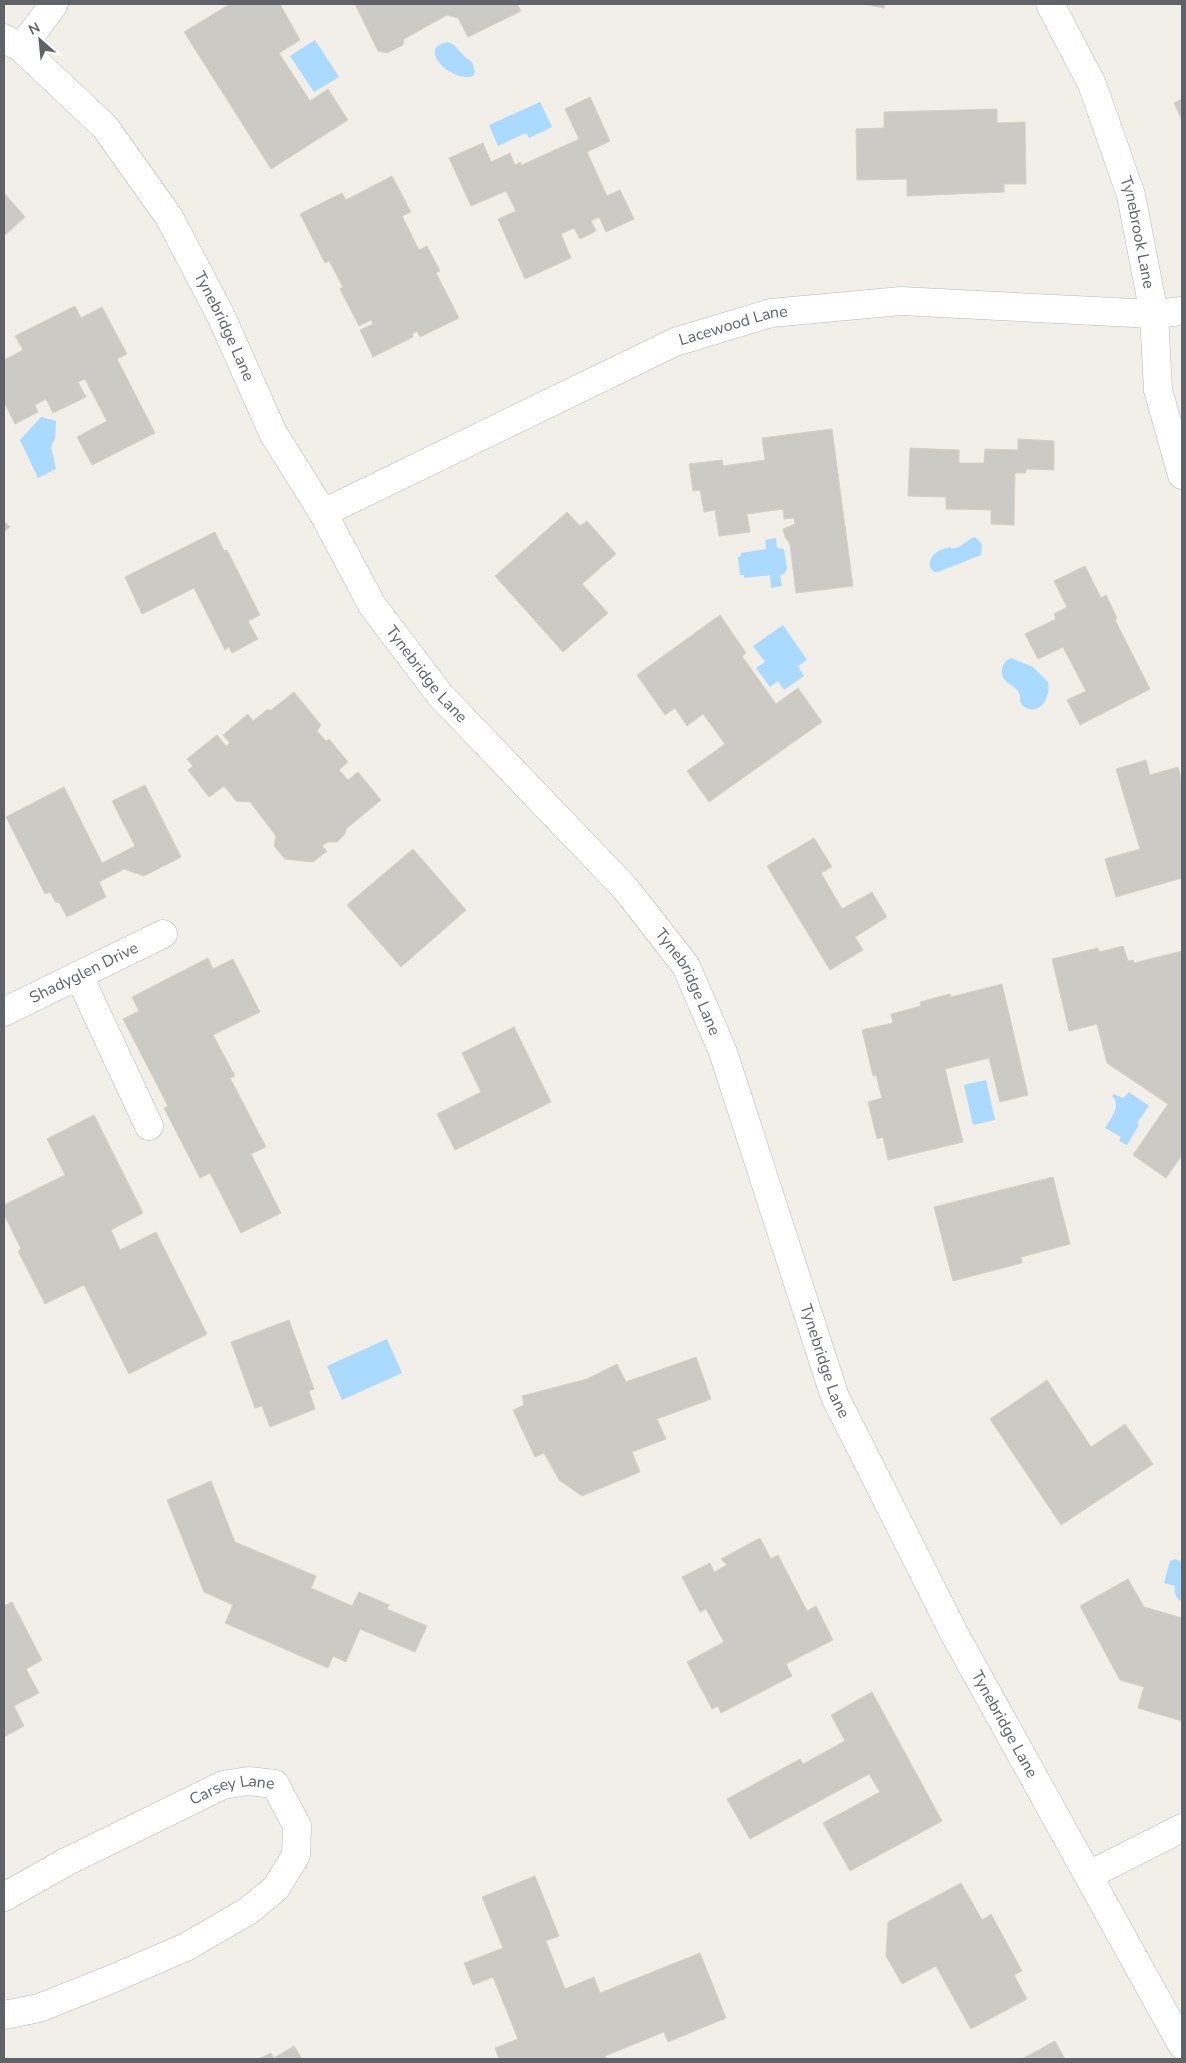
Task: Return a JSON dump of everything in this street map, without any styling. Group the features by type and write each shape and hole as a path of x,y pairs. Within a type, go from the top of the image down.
{"street":[{"path":"12,43 54,4"},
{"name":"Tynebrook Lane","path":"1050,4 1092,84 1131,195 1154,314 1158,390 1182,475"},
{"name":"Tynebridge Lane","path":"12,43 105,127 169,217 221,316 273,433 323,513 372,605 440,695 625,888 686,966 723,1052 835,1397 955,1635 1182,2045"},
{"name":"Lacewood Lane","path":"323,513 675,342 771,314 901,301 1154,314 1182,311"},
{"name":"Shadyglen Drive","path":"4,1012 163,934"},
{"path":"78,976 149,1126"},
{"name":"Carsey Lane","path":"4,1897 66,1862 223,1785 248,1781 275,1784 297,1826 296,1854 276,1888 248,1911 186,1947 107,1981 39,2008 4,2016"},
{"path":"1089,1875 1182,1828"}],"water":[{"path":"315,40 339,77 314,92 290,56"},
{"path":"448,42 454,45 472,62 475,72 473,76 464,77 455,74 440,64 435,50 439,45"},
{"path":"540,102 552,127 529,138 526,133 498,146 489,125"},
{"path":"41,417 56,421 55,439 51,447 56,469 38,478 20,440"},
{"path":"975,537 982,544 981,555 934,572 930,561 938,551 949,547 958,547"},
{"path":"776,538 777,548 784,549 787,569 784,574 780,575 782,586 771,588 770,575 744,578 744,575 740,575 738,557 741,556 741,553 766,549 765,540"},
{"path":"783,625 807,660 798,666 804,676 784,690 778,681 770,687 756,668 765,662 753,646"},
{"path":"1011,658 1033,667 1048,682 1048,694 1042,705 1038,708 1033,710 1022,705 1018,691 1004,679 1003,667 1006,661"},
{"path":"986,1080 995,1120 973,1125 964,1085"},
{"path":"1129,1092 1149,1106 1137,1123 1139,1125 1127,1145 1119,1141 1121,1137 1105,1128 1116,1108 1115,1100 1112,1096 1114,1094 1123,1098"},
{"path":"387,1339 402,1373 342,1400 327,1366"},
{"path":"1175,1559 1182,1562 1182,1601 1176,1595 1175,1586 1164,1583 1170,1561"}],"building":[{"path":"230,4 280,4 300,40 279,53 310,101 328,89 348,120 271,169 184,32"},
{"path":"355,4 517,4 521,11 468,37 458,18 447,15 404,39 403,45 387,53 378,51"},
{"path":"863,4 885,4 884,8"},
{"path":"590,97 610,141 587,152 607,196 620,190 634,219 606,232 599,217 591,221 596,231 580,239 574,228 561,234 571,258 525,279 498,219 516,211 506,191 471,206 449,158 483,143 491,162 510,153 515,165 520,162 522,165 579,139 565,109"},
{"path":"1182,99 1182,120 1174,103"},
{"path":"997,109 997,123 1025,122 1026,184 1004,184 1004,192 907,196 907,179 857,180 856,129 884,128 884,112"},
{"path":"392,176 411,212 402,216 419,250 427,246 440,271 436,273 459,318 420,337 417,331 412,334 413,337 373,357 360,330 373,324 371,320 359,326 340,289 343,287 329,261 325,263 300,214 342,193 346,200"},
{"path":"4,193 25,217 4,236"},
{"path":"75,306 81,318 102,307 127,354 117,359 155,433 92,465 77,437 107,421 85,379 78,382 86,397 53,413 46,399 35,405 38,412 15,424 4,402 4,360 23,350 15,336"},
{"path":"832,429 853,586 796,593 790,544 785,537 783,529 795,524 794,518 784,519 783,509 747,514 750,532 719,536 715,510 704,512 700,490 693,491 689,464 722,460 723,466 765,460 762,438"},
{"path":"1018,439 1054,441 1054,470 1026,469 1026,473 1015,473 1014,525 991,524 991,510 946,509 946,497 908,496 910,448 959,450 959,463 984,463 985,449 1018,450"},
{"path":"567,512 580,526 587,521 616,554 582,584 608,613 563,652 495,576"},
{"path":"4,521 10,527 4,532"},
{"path":"215,532 224,551 227,550 260,615 248,621 258,639 232,653 229,647 225,650 194,588 142,614 125,577"},
{"path":"1085,566 1101,598 1106,595 1117,618 1115,620 1150,689 1080,725 1067,700 1086,691 1063,647 1038,659 1025,634 1056,619 1054,614 1067,607 1054,581"},
{"path":"720,615 746,653 742,656 776,704 798,688 822,722 709,802 687,771 725,744 703,714 687,726 675,708 665,715 637,675"},
{"path":"294,692 321,725 317,731 326,741 329,739 348,762 339,770 348,780 358,772 381,800 346,829 345,834 337,842 328,842 322,846 327,851 313,862 285,859 274,846 276,836 250,802 236,801 224,786 209,797 188,770 193,766 187,759 217,735 226,746 230,743 223,735 248,714 253,721 268,709 270,711"},
{"path":"1146,760 1150,775 1178,767 1182,782 1182,878 1116,897 1105,859 1140,849 1116,769"},
{"path":"145,785 181,857 144,876 124,869 99,882 106,897 67,917 59,902 56,903 50,892 45,894 6,817 64,787 102,863 135,846 112,801"},
{"path":"814,838 832,867 821,873 842,909 872,892 887,917 855,937 863,950 830,970 767,866"},
{"path":"413,849 466,910 401,967 347,905"},
{"path":"1123,946 1128,961 1133,960 1134,963 1182,951 1182,1155 1166,1178 1133,1155 1168,1104 1107,1063 1097,1024 1069,1031 1052,959 1098,948 1099,952"},
{"path":"208,958 213,969 233,959 260,1012 213,1035 235,1076 230,1078 266,1147 251,1154 281,1213 241,1233 210,1173 200,1178 164,1108 168,1106 123,1019 139,1011 132,997"},
{"path":"1002,984 1028,1095 1000,1102 989,1058 945,1069 963,1142 888,1160 883,1137 877,1139 868,1102 882,1098 876,1075 873,1076 862,1030 893,1023 891,1014 921,1006 920,1002 950,994 951,997"},
{"path":"514,1027 551,1102 455,1150 437,1114 481,1092 462,1053"},
{"path":"94,1115 143,1213 111,1230 120,1250 156,1232 207,1334 129,1374 84,1285 45,1304 18,1251 21,1249 4,1214 4,1205 65,1175 47,1139"},
{"path":"1053,1177 1070,1244 1021,1257 1022,1263 953,1281 934,1207"},
{"path":"289,1320 314,1389 309,1391 315,1409 270,1427 262,1406 255,1408 231,1342"},
{"path":"696,1357 711,1399 657,1419 666,1439 632,1452 640,1472 582,1496 559,1480 544,1453 535,1457 513,1410 524,1405 522,1396 587,1379 617,1364 626,1382"},
{"path":"1047,1380 1091,1447 1125,1424 1153,1464 1061,1525 990,1419"},
{"path":"211,1481 235,1542 316,1576 311,1588 352,1606 359,1592 389,1605 387,1609 427,1626 415,1652 360,1629 346,1662 333,1656 328,1668 225,1623 233,1605 204,1592 167,1500"},
{"path":"760,1538 771,1559 778,1555 807,1611 816,1606 833,1640 786,1664 792,1676 721,1713 718,1706 712,1709 687,1662 724,1642 706,1609 700,1612 682,1577 710,1563 714,1572 727,1565 721,1559"},
{"path":"1128,1579 1144,1607 1182,1618 1182,1721 1138,1708 1144,1687 1120,1680 1080,1606"},
{"path":"12,1602 42,1660 26,1669 39,1693 14,1706 24,1726 4,1737 4,1606"},
{"path":"872,1692 942,1821 850,1871 823,1823 880,1792 869,1774 750,1839 727,1799 800,1759 803,1764 845,1741 831,1715"},
{"path":"535,1876 559,1936 546,1941 565,1989 594,1977 600,1993 700,1953 726,2018 668,2042 664,2032 605,2056 607,2059 499,2059 495,2048 518,2039 493,1977 473,1985 464,1963 503,1948 482,1897"},
{"path":"961,1883 982,1920 991,1914 1022,1971 1014,1975 1027,1999 971,2029 936,1966 902,1984 886,1956 888,1922"},
{"path":"1055,2041 1065,2059 1022,2059"},
{"path":"294,2046 302,2059 259,2059 271,2053 274,2058"}]}
